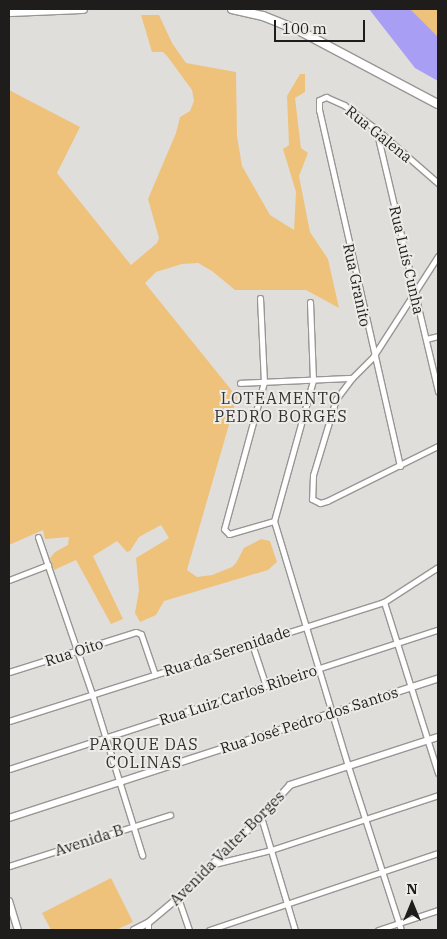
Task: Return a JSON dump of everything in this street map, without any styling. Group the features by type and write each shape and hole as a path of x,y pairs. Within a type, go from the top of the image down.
{"main road":[{"path":"9,12 83,9"},
{"path":"232,9 263,16 298,30 438,104"}],"street":[{"name":"Rua Galena","path":"318,104 322,97 344,105 376,129 438,183"},
{"name":"Rua Granito","path":"318,104 373,357 400,466"},
{"name":"Rua Luís Cunha","path":"376,129 438,392"},
{"path":"438,256 373,357 352,378 336,399 311,488 314,501 327,501 438,446"},
{"path":"260,298 264,382 224,529 229,534 274,521"},
{"path":"310,302 313,380 274,521 348,766 401,930"},
{"path":"426,339 438,336"},
{"path":"240,383 352,378"},
{"path":"38,537 78,650 142,855"},
{"path":"9,580 48,565"},
{"name":"Rua da Serenidade","path":"9,721 384,602 438,567"},
{"path":"384,602 399,644 438,773"},
{"name":"Rua Luiz Carlos Ribeiro","path":"9,769 438,630"},
{"name":"Rua Oito","path":"9,672 138,632 154,675"},
{"path":"252,644 266,686"},
{"name":"Rua José Pedro dos Santos","path":"9,818 438,679"},
{"name":"Avenida Valter Borges","path":"134,930 148,923 178,898 261,817 290,785 438,737"},
{"path":"213,864 271,850 438,795"},
{"name":"Avenida B","path":"9,866 170,814"},
{"path":"261,817 295,930"},
{"path":"209,930 438,853"},
{"path":"178,898 189,930"},
{"path":"9,901 11,913 18,930"},
{"path":"378,930 438,910"},
{"path":"148,923 148,930"}],"shaded area":[{"path":"369,9 410,9 438,37 438,81 415,68"},
{"path":"410,9 438,9 438,37 413,14"},
{"path":"141,15 159,15 172,43 186,63 236,72 237,136 242,166 270,215 294,230 296,192 283,149 289,145 287,96 300,74 305,74 305,92 295,98 301,148 308,153 299,176 310,232 328,259 339,308 306,290 235,290 212,271 198,263 182,264 156,272 145,283 237,397 187,570 197,577 212,575 232,567 244,548 261,539 270,541 277,562 268,570 164,601 156,615 140,622 135,613 139,590 136,558 169,538 161,525 139,537 130,551 127,552 117,541 93,556 123,619 111,624 76,560 54,570 50,558 55,552 68,545 69,537 45,539 43,530 9,545 9,90 80,127 57,173 131,265 157,243 159,238 148,199 176,133 180,117 190,111 194,101 192,90 167,56 163,52 152,52"},
{"path":"111,878 133,922 116,930 51,930 42,913"}],"district":[{"name":"LOTEAMENTO PEDRO BORGES","path":"281,407"},
{"name":"PARQUE DAS COLINAS","path":"144,753"}]}
